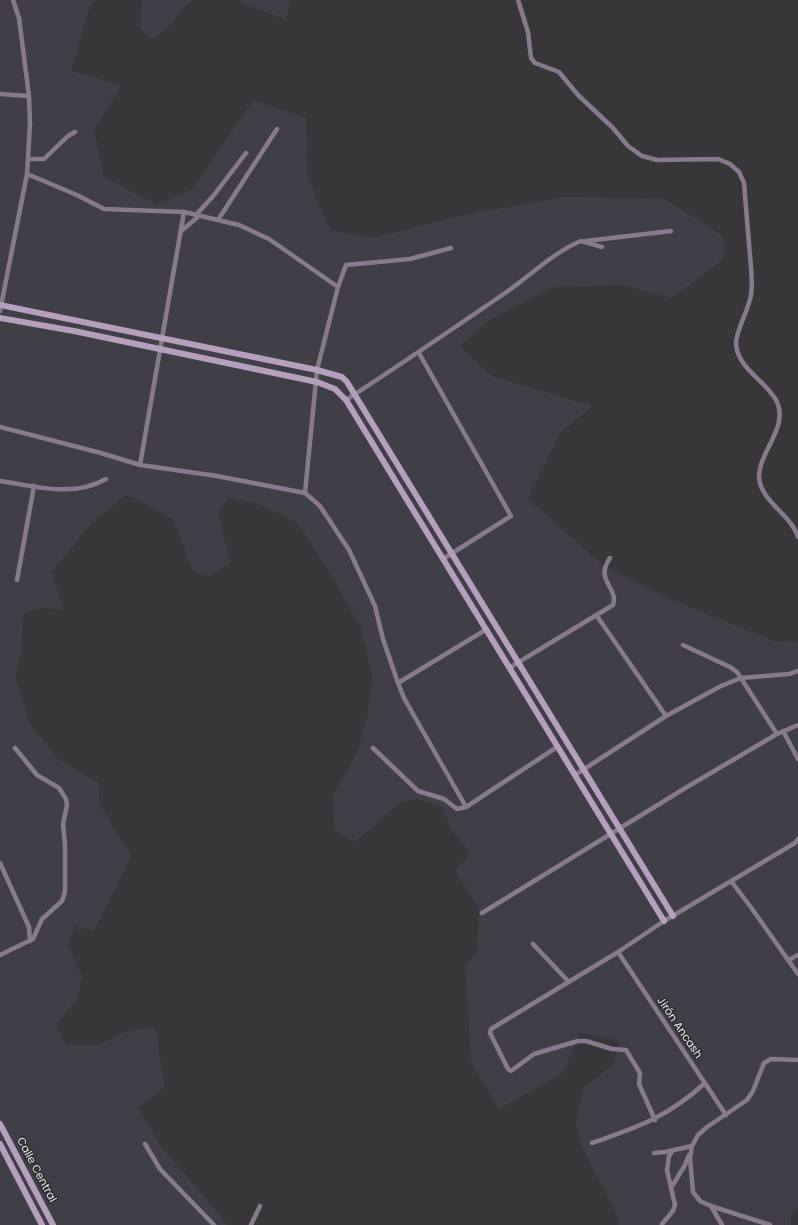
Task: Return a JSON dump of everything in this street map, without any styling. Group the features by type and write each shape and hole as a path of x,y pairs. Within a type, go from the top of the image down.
{"street":[{"path":"13,0 20,18 29,96 30,124 27,174 0,307 317,370 342,378 348,382 673,916"},
{"path":"518,0 528,32 531,58 535,63 559,72 578,95 613,128 628,146 642,156 657,160 718,159 730,164 739,172 744,183 752,294 735,343 738,354 745,365 772,396 779,409 779,422 765,452 759,479 764,494 781,510 798,537"},
{"path":"0,94 29,96"},
{"path":"218,220 277,130"},
{"path":"28,159 44,158 68,136 75,132"},
{"path":"180,232 214,195 246,153"},
{"path":"27,174 77,195 104,209 184,212 239,225 269,239 338,287"},
{"path":"140,465 184,212"},
{"path":"346,400 419,353 532,274 562,250 581,241 671,231"},
{"path":"581,241 602,247"},
{"path":"305,493 317,370 338,287 346,266 410,259 451,248"},
{"path":"0,318 160,348 317,382 335,389 346,400 664,921"},
{"path":"419,353 511,516 443,559"},
{"path":"0,427 101,453 140,465 216,476 305,493 320,506 349,550 375,606 383,639 404,698 466,806"},
{"path":"0,481 71,490 92,486 106,479"},
{"path":"17,580 34,486"},
{"path":"509,668 610,608 614,601 604,573 604,569 610,558"},
{"path":"597,616 666,716"},
{"path":"398,683 487,629"},
{"path":"683,644 730,667 741,678 777,734"},
{"path":"575,775 666,716 721,686 741,678 782,675 798,671"},
{"path":"482,913 610,833 777,734 798,725"},
{"path":"783,731 798,759"},
{"path":"373,748 418,791 444,799 457,809 466,806 557,747"},
{"path":"0,955 30,941 35,936 44,916 64,898 66,845 63,824 67,802 62,790 37,776 15,748"},
{"path":"655,1120 639,1084 640,1072 626,1050 612,1049 578,1040 534,1054 514,1070 508,1069 490,1033 491,1029 618,952 664,921 795,844 798,838"},
{"path":"0,863 29,927 30,941"},
{"path":"731,881 798,974"},
{"path":"533,944 569,982"},
{"name":"Jirón Ancash","path":"618,952 726,1115"},
{"path":"789,960 798,955"},
{"path":"671,1188 685,1165 698,1135 747,1100 753,1091 764,1063 771,1059 798,1060"},
{"path":"592,1143 655,1120 686,1100 705,1083"},
{"name":"Calle Central","path":"0,1124 53,1225"},
{"name":"Calle Central","path":"0,1144 42,1225"},
{"path":"145,1144 160,1169 214,1225"},
{"path":"654,1153 692,1146"},
{"path":"662,1224 674,1211 671,1188 668,1181 667,1162 668,1156 673,1150"},
{"path":"690,1152 693,1192 700,1201 770,1225"},
{"path":"251,1225 260,1206"},
{"path":"711,1206 722,1225"}],"shaded area":[{"path":"0,0 95,0 90,5 71,71 121,85 94,130 104,177 156,204 191,190 254,100 306,118 307,176 330,230 373,238 458,216 565,197 665,199 724,237 724,259 671,298 623,285 554,287 491,319 459,346 492,376 592,406 560,433 528,499 604,566 672,600 776,642 798,641 798,1208 791,1212 791,1225 619,1225 617,1214 581,1144 576,1122 584,1087 614,1064 619,1041 597,1035 580,1033 563,1073 499,1109 471,1061 465,967 477,951 479,909 455,869 471,854 450,827 443,807 417,799 400,803 354,842 335,830 332,797 357,753 368,714 372,677 362,629 331,575 298,523 256,503 229,498 218,512 230,563 208,577 193,570 173,519 136,499 125,495 93,521 51,573 65,610 44,608 23,613 21,654 15,675 30,724 58,759 98,783 100,806 131,856 94,931 74,926 68,947 82,977 77,999 56,1025 66,1045 99,1045 125,1032 155,1027 165,1087 138,1107 159,1144 228,1225 0,1225"},
{"path":"142,0 193,0 183,7 171,25 153,39 140,28"},
{"path":"239,0 290,0 286,20 249,6"}]}
